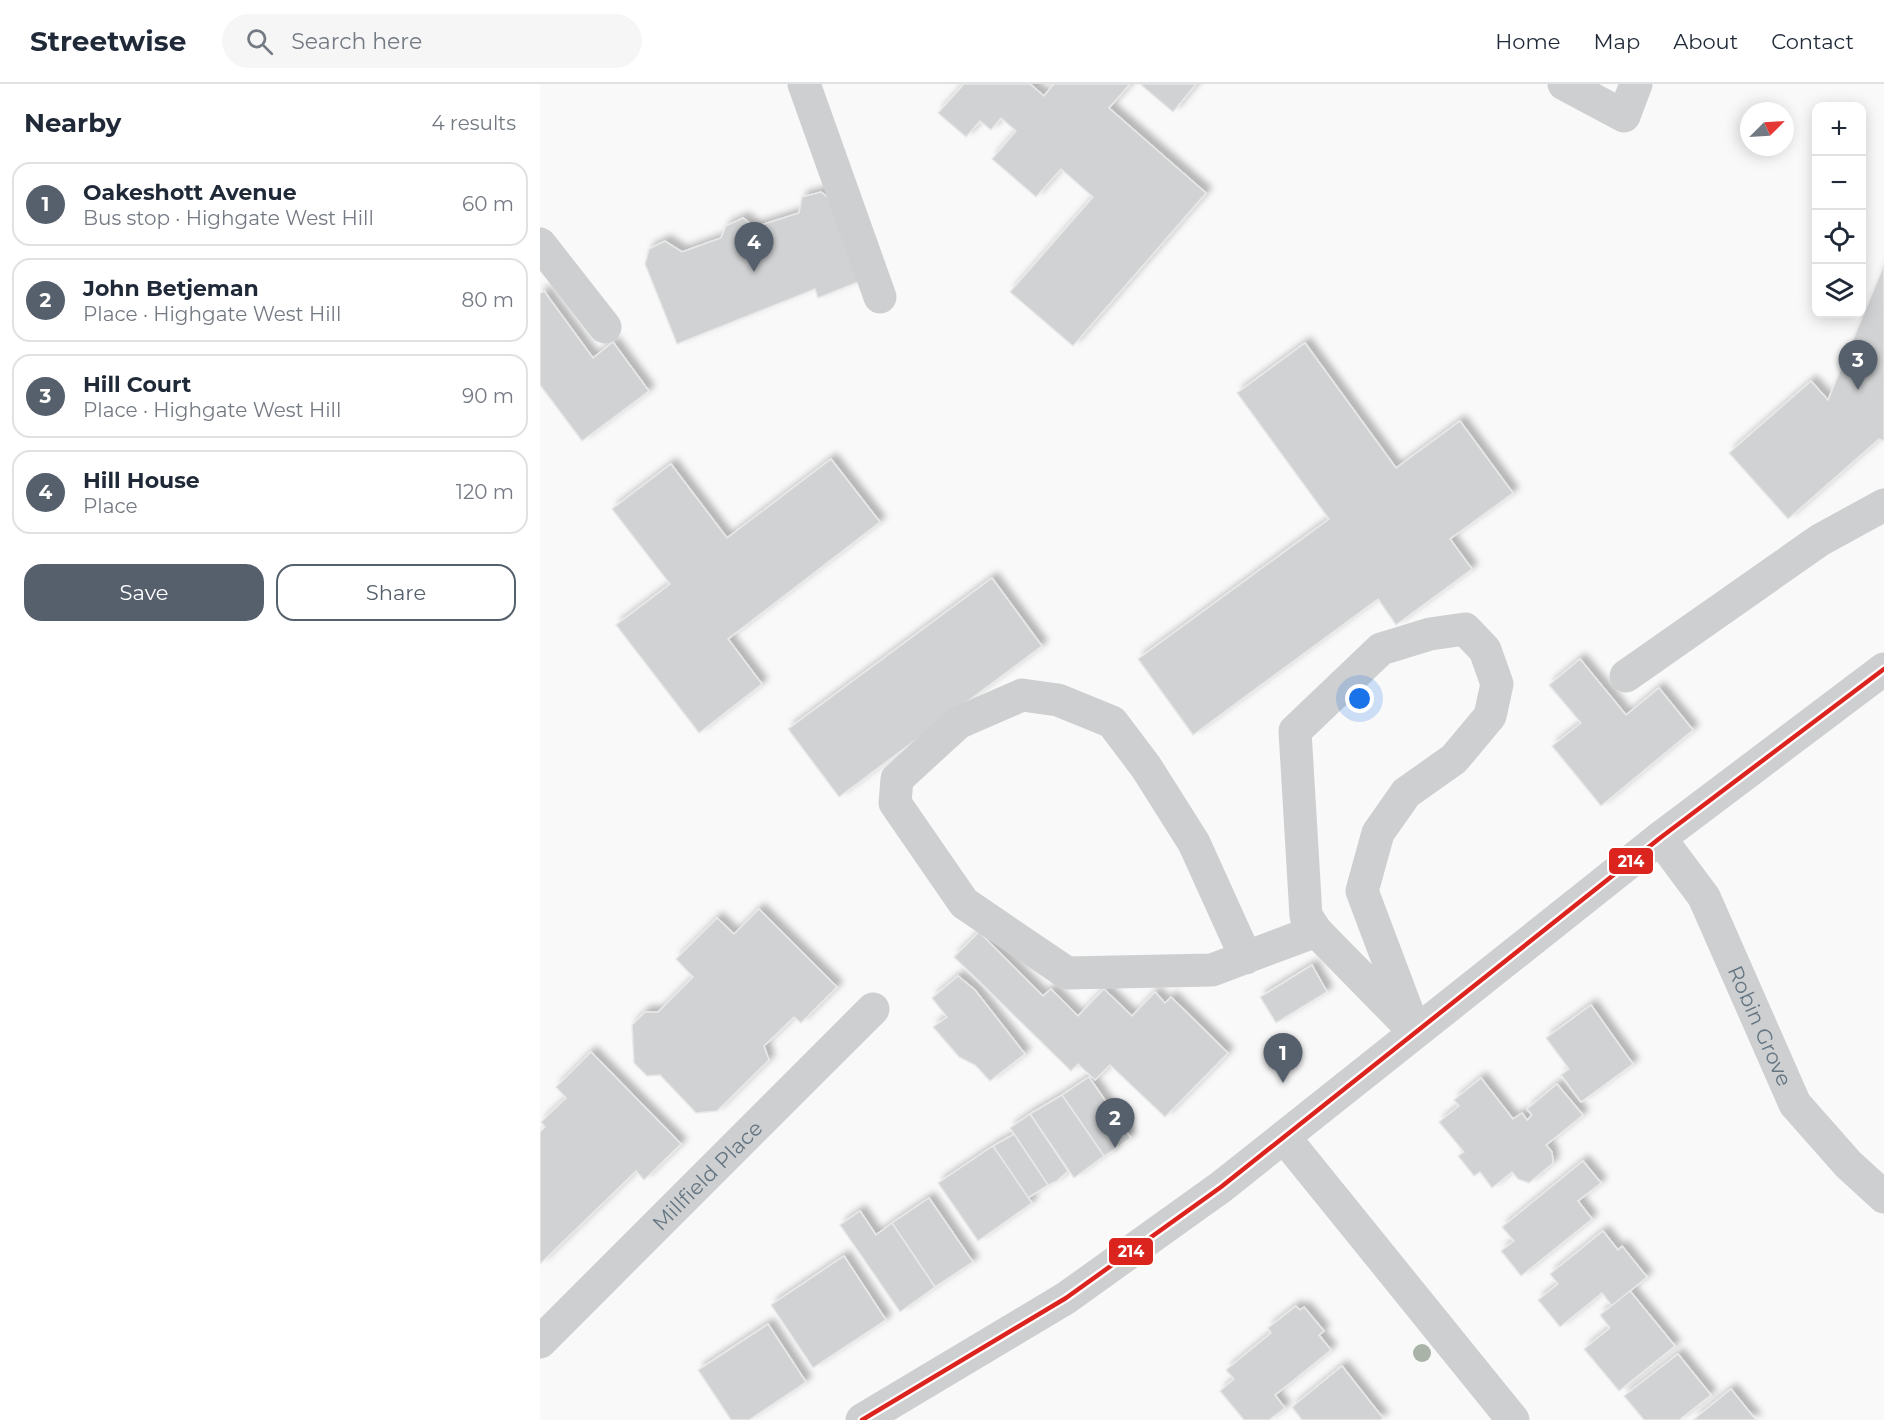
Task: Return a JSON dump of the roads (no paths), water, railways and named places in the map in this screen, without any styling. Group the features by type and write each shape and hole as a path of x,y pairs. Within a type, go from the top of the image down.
{"street":[{"path":"804,84 880,297"},
{"path":"1564,84 1624,116 1636,84"},
{"path":"540,244 605,327"},
{"path":"1626,676 1820,540 1884,505"},
{"path":"1465,629 1485,650 1497,684 1490,716 1454,759 1406,793 1378,833 1362,891 1415,1032 1316,931 1306,916 1295,731 1381,649 1430,634 1465,629"},
{"path":"862,1420 1066,1298 1221,1186 1660,837 1884,669"},
{"path":"1246,958 1194,843 1146,767 1112,722 1058,700 1022,694 958,723 897,779 895,803 964,903 1067,973 1212,970 1246,958 1316,931"},
{"name":"Robin Grove","path":"1660,837 1704,897 1795,1104 1848,1164 1884,1197"},
{"name":"Millfield Place","path":"540,1342 873,1009"},
{"path":"1284,1137 1513,1420"}],"place":[{"name":"Hill House","path":"754,272"},
{"name":"Hill Court","path":"1858,390"},
{"name":"Oakeshott Avenue","path":"1283,1083"},
{"name":"John Betjeman","path":"1115,1148"}]}
